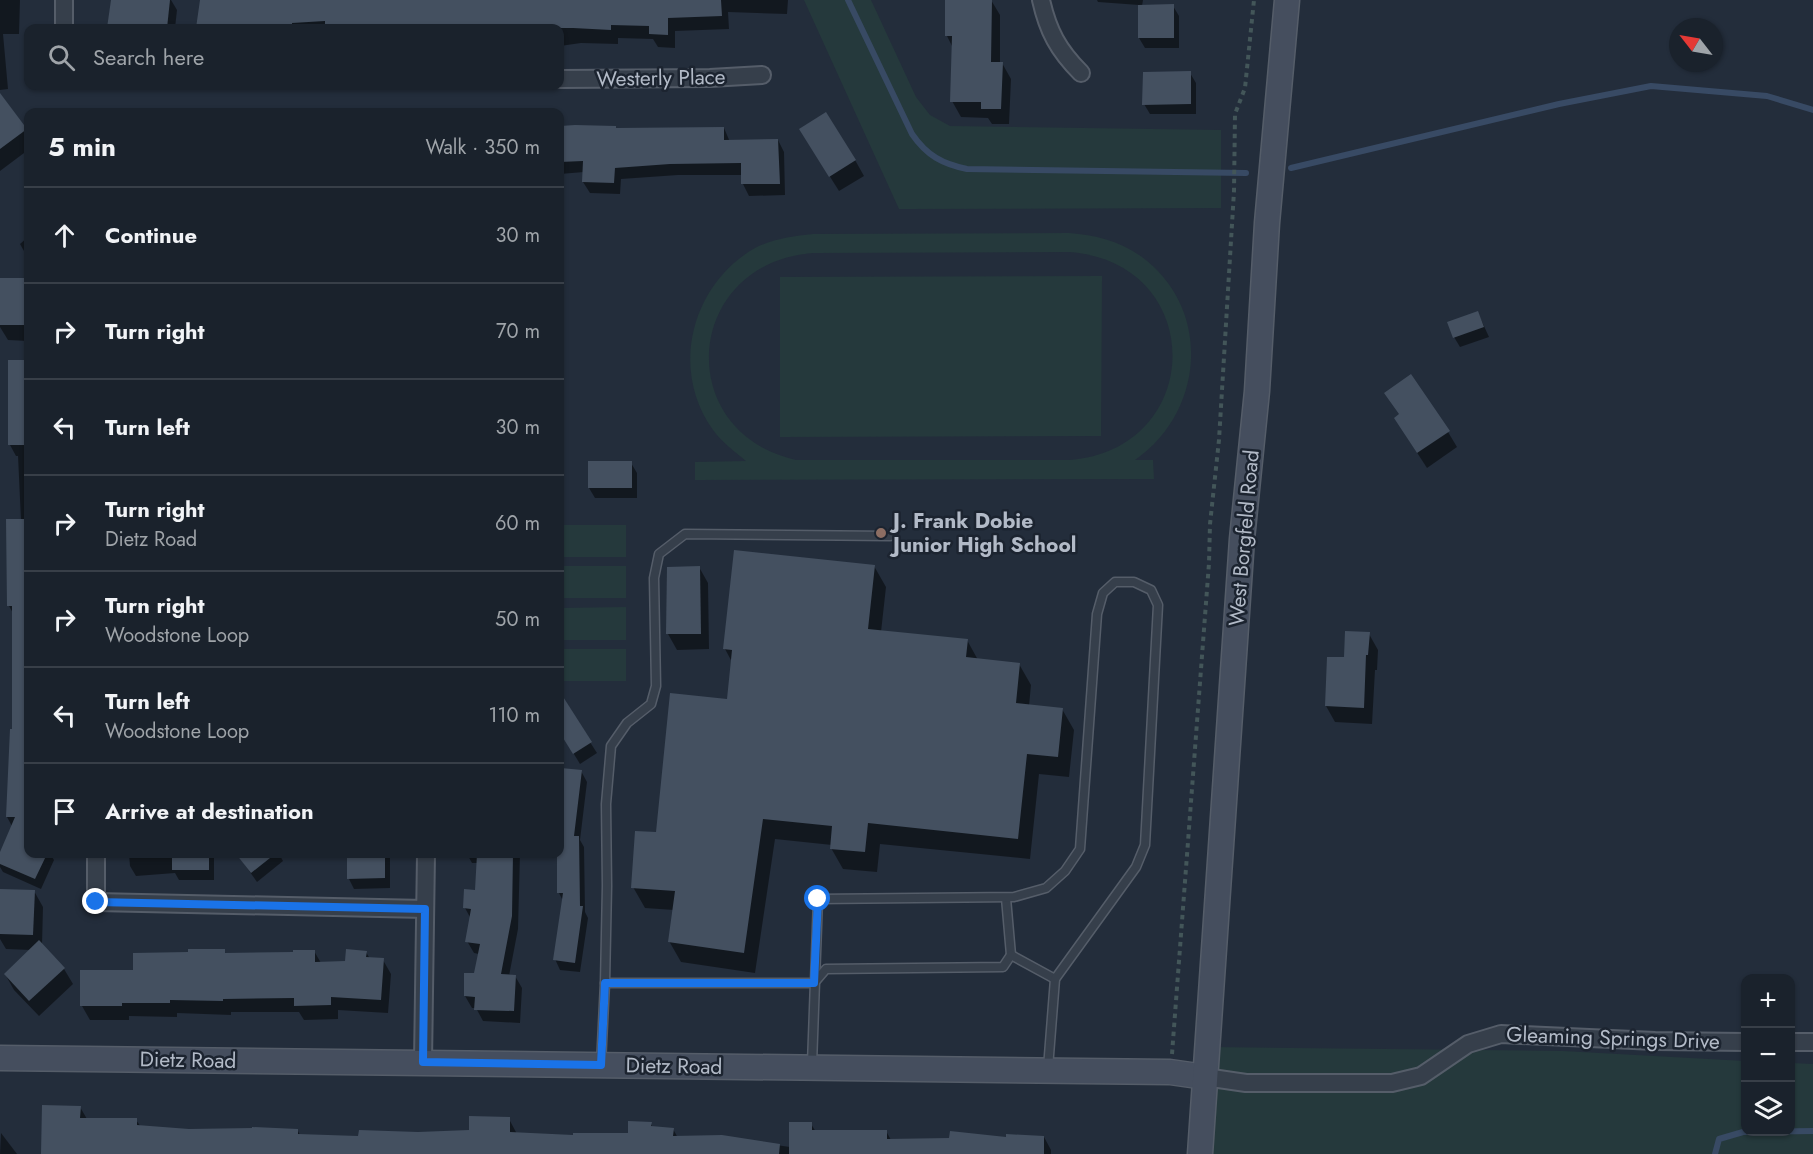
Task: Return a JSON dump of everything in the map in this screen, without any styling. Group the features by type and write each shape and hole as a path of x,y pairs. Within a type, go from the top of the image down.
{"street":[{"path":"64,0 64,24"},
{"path":"1041,0 1047,26 1064,56 1081,73"},
{"name":"West Borgfeld Road","path":"1200,1154 1242,539 1257,391 1267,223 1287,0"},
{"name":"Westerly Place","path":"564,79 710,78 762,75"},
{"path":"96,858 96,902 425,909"},
{"path":"423,1062 426,858"},
{"name":"Gleaming Springs Drive","path":"1204,1077 1246,1083 1392,1083 1421,1076 1468,1044 1501,1034 1655,1041 1741,1042"},
{"path":"1795,1042 1813,1042"},
{"name":"Dietz Road","path":"0,1058 1170,1072 1204,1077"}],"lane":[{"path":"601,1065 607,886 606,804 611,746 627,723 651,704 656,686 654,578 659,554 685,534 890,536"},
{"path":"812,1068 818,899 1006,898 1046,888 1065,872 1080,849 1097,614 1103,593 1115,582 1134,582 1151,590 1158,605 1145,845 1136,867 1055,979 1048,1071"},
{"path":"605,983 814,983 826,969 1003,967 1011,955 1006,898"},
{"path":"1011,955 1055,979"}],"path":[{"path":"1170,1072 1209,563 1210,524 1219,440 1234,191 1235,114 1245,88 1254,0"}],"green space":[{"path":"804,0 871,0 916,97 930,115 950,126 1221,130 1221,208 899,209"},
{"path":"1069,233 1107,240 1142,257 1165,279 1180,304 1189,331 1191,360 1186,388 1175,415 1158,439 1135,460 1153,460 1154,479 695,480 695,462 746,461 724,443 713,430 700,406 692,381 690,355 694,330 702,305 716,283 733,264 755,248 783,238 813,234","holes":["1069,252 1115,263 1147,287 1166,320 1172,356 1166,392 1146,425 1114,449 1069,460 796,460 756,443 728,417 712,385 709,350 718,316 738,286 770,264 813,253"]},
{"path":"1102,276 1101,436 780,437 780,277"},
{"path":"564,525 626,525 626,557 564,557"},
{"path":"564,566 626,566 626,598 564,598"},
{"path":"626,607 626,640 564,640 564,608"},
{"path":"564,649 626,649 626,681 564,681"},
{"path":"1210,1047 1563,1051 1741,1061 1741,1136 1795,1136 1795,1063 1813,1064 1813,1154 1200,1154"}],"building":[{"path":"111,0 170,0 167,24 108,24"},
{"path":"200,0 721,0 722,16 668,18 668,35 649,34 649,26 611,25 611,30 564,28 564,24 325,24 325,21 292,24 197,24"},
{"path":"945,0 992,0 991,62 1003,62 1001,109 981,109 981,102 950,102 952,36 945,36"},
{"path":"1174,4 1174,38 1138,38 1138,5"},
{"path":"1191,71 1191,104 1142,105 1143,72"},
{"path":"0,93 24,125 24,131 0,149"},
{"path":"826,112 856,160 829,177 799,129"},
{"path":"564,126 616,126 616,128 724,127 724,140 778,139 780,184 741,184 741,163 670,164 615,168 614,183 582,182 583,161 564,162"},
{"path":"0,278 24,278 24,325 0,325"},
{"path":"1478,311 1484,327 1453,338 1447,322"},
{"path":"8,360 24,360 24,445 8,445"},
{"path":"1411,374 1450,431 1417,453 1394,418 1399,414 1384,393"},
{"path":"588,461 632,461 632,488 588,488"},
{"path":"6,519 24,519 24,858 45,858 35,879 0,864 0,852 15,817 6,817 10,729 12,729 12,606 7,606"},
{"path":"734,550 875,565 868,629 968,639 966,657 1020,663 1016,703 1063,708 1058,757 1027,754 1018,839 868,823 865,852 830,849 832,826 763,819 744,953 668,942 675,891 631,888 635,831 656,832 670,693 727,699 732,650 723,649"},
{"path":"700,566 701,634 666,634 667,567"},
{"path":"1345,631 1370,632 1368,655 1366,655 1364,708 1325,706 1327,657 1344,657"},
{"path":"564,698 592,742 573,754 564,739"},
{"path":"564,768 582,770 574,836 579,836 580,906 583,906 575,963 553,960 563,893 557,893 557,858 564,858"},
{"path":"172,858 209,858 209,870 172,870"},
{"path":"239,858 270,858 251,873"},
{"path":"347,858 385,858 385,878 347,879"},
{"path":"477,858 513,858 512,916 501,974 516,975 514,1011 474,1010 475,997 464,996 464,973 474,973 480,944 465,942 471,909 463,908 464,889 475,890"},
{"path":"0,889 35,890 33,935 0,934"},
{"path":"39,940 65,968 29,1001 4,974"},
{"path":"188,949 225,949 225,953 315,950 315,962 345,961 346,949 367,951 366,957 384,958 381,1000 331,997 331,1005 294,1006 294,998 223,999 223,1001 170,1000 170,1003 80,1006 80,970 133,970 133,953 188,952"},
{"path":"42,1105 81,1106 80,1118 137,1118 137,1125 189,1129 252,1127 298,1129 298,1134 358,1136 359,1130 418,1132 469,1130 469,1116 510,1117 510,1132 573,1135 573,1133 628,1133 628,1121 652,1122 651,1126 674,1128 673,1136 722,1135 780,1144 779,1154 41,1154"},
{"path":"789,1122 812,1122 812,1130 887,1130 887,1139 949,1138 950,1131 1006,1137 1006,1134 1044,1136 1044,1154 789,1154"}],"waterway":[{"path":"848,0 912,134 924,148 943,162 967,169 1246,173"},
{"path":"1291,168 1559,104 1651,86 1767,96 1813,110"},
{"path":"1715,1154 1719,1139 1743,1132 1813,1131"}],"place":[{"name":"J. Frank Dobie Junior High School","path":"881,533"}],"route":[{"path":"96,902 425,909 423,1062 601,1065 605,983 814,983 818,899"}]}
